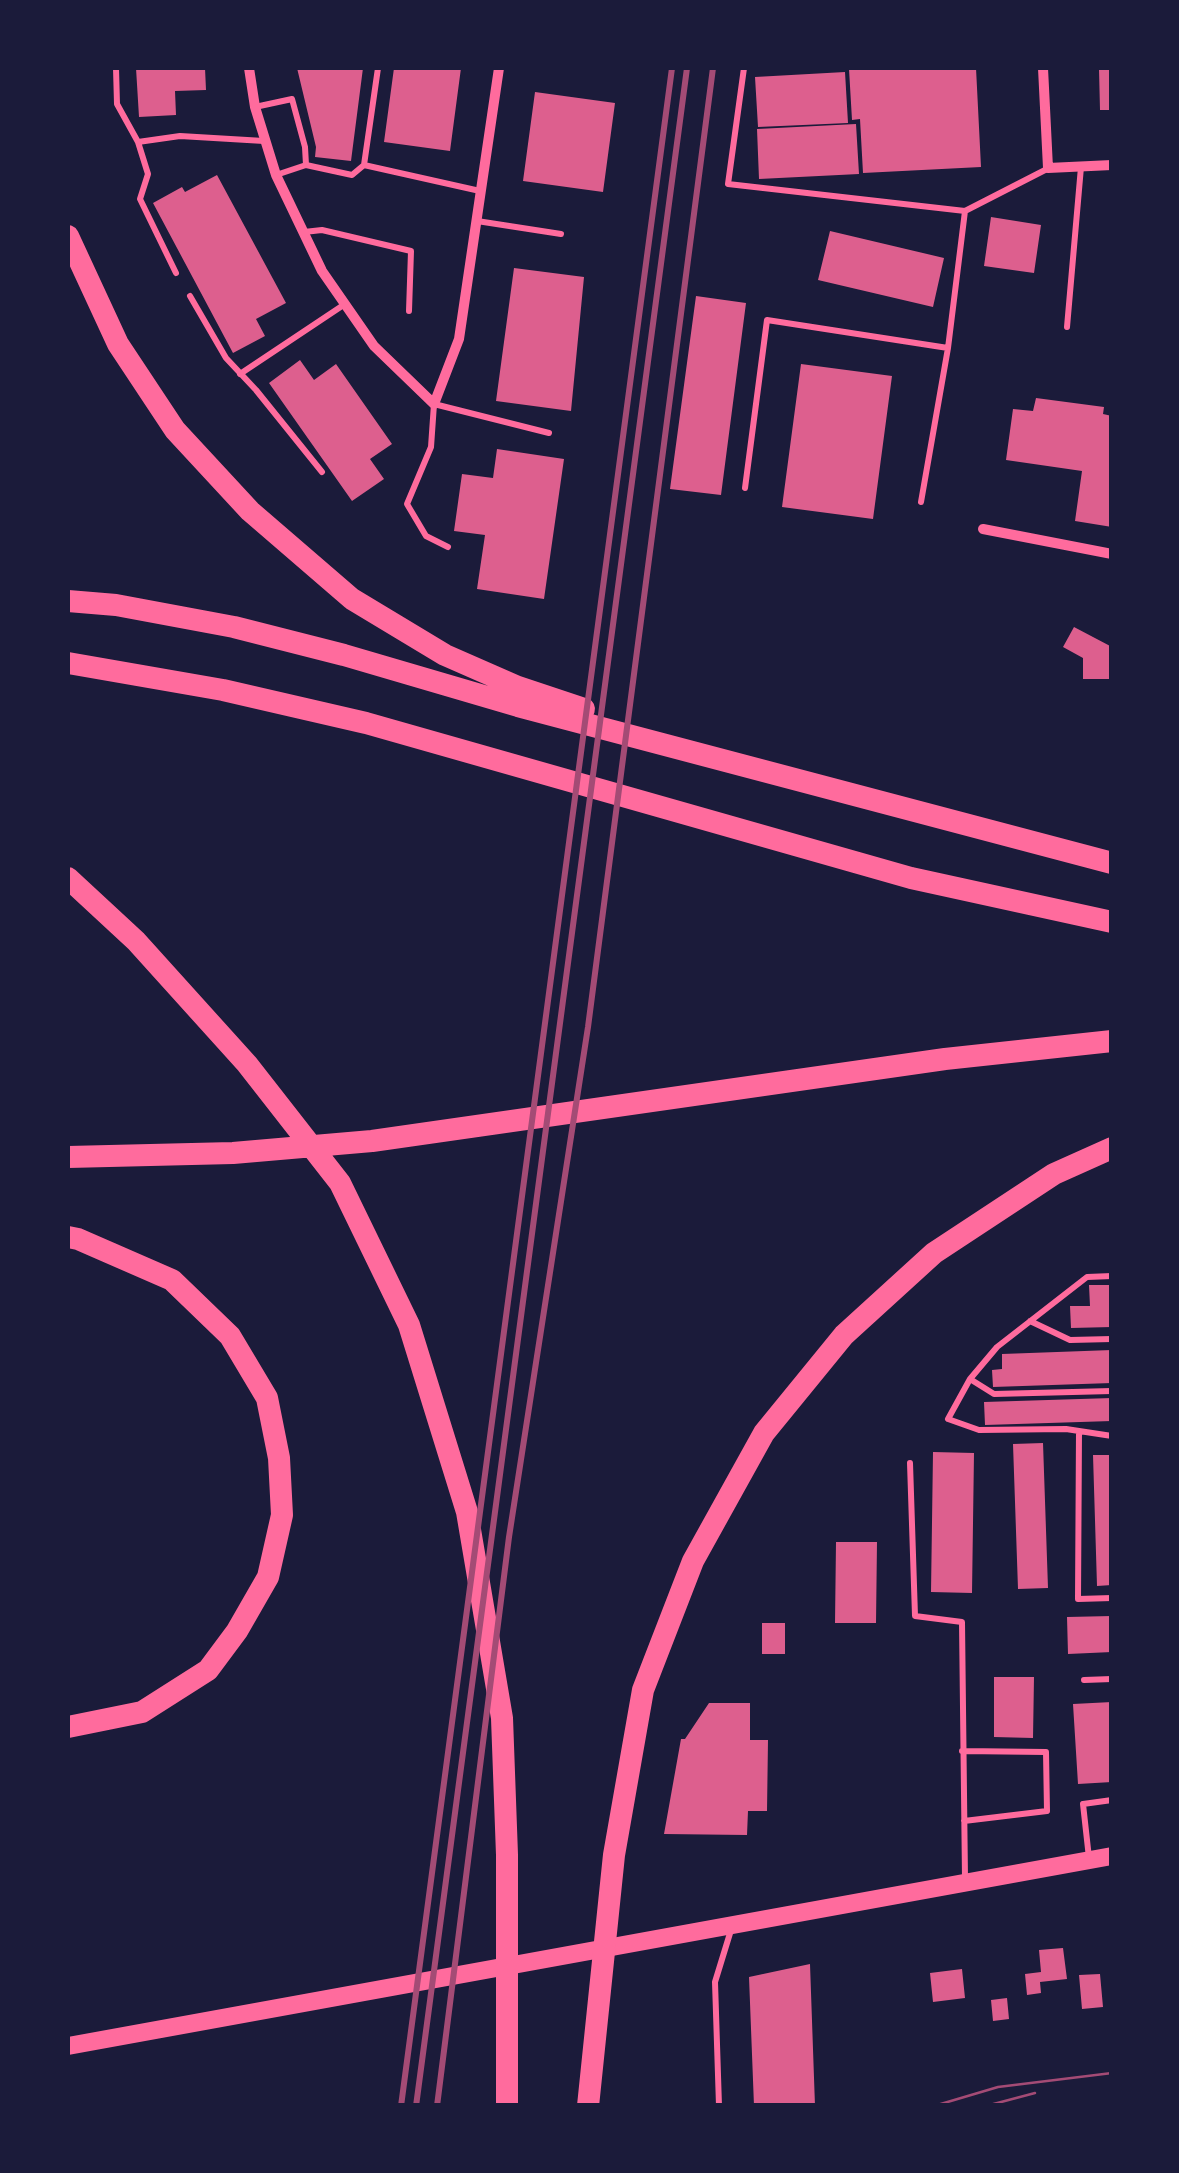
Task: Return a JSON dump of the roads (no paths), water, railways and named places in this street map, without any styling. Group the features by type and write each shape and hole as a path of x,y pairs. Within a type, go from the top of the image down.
{"highway":[{"path":"68,236 118,344 175,430 250,511 352,598 445,655 518,687 772,772"},
{"path":"68,600 234,628 1112,863"},
{"path":"68,664 223,690 366,722 911,878 1112,922"},
{"path":"68,878 136,941 248,1064 340,1183 410,1325 466,1512 502,1718 508,2106"},
{"path":"68,1157 233,1152 372,1141 946,1059 1112,1041"},
{"path":"588,2106 614,1855 643,1690 693,1560 764,1433 844,1335 934,1253 1054,1174 1112,1148"},
{"path":"68,1237 172,1280 230,1336 268,1398 280,1458 282,1515 268,1576 237,1631 208,1670 142,1712 68,1728"}],"main road":[{"path":"68,2046 1112,1856"}],"street":[{"path":"249,68 264,140 276,175 322,271 374,346 434,404 460,339 499,68"},
{"path":"1042,68 1048,168 1112,165"},
{"path":"983,529 1112,554"}],"lane":[{"path":"116,68 117,104 138,142 148,174 140,199 176,273"},
{"path":"276,175 306,166 352,175 364,165 378,68"},
{"path":"744,68 728,184 964,211 1048,168"},
{"path":"256,107 292,99 306,166"},
{"path":"138,142 180,136 264,140"},
{"path":"364,165 481,192"},
{"path":"1066,326 1081,166"},
{"path":"921,502 948,348 964,211"},
{"path":"477,221 561,234"},
{"path":"302,232 322,230 411,251 409,311"},
{"path":"190,296 226,358 322,472"},
{"path":"240,374 345,304"},
{"path":"745,488 767,320 948,348"},
{"path":"448,547 426,536 407,504 431,447 434,404 549,434"},
{"path":"1112,1276 1087,1277 997,1347 970,1379 948,1419 978,1430 1079,1431 1112,1436"},
{"path":"1030,1321 1070,1340 1112,1339"},
{"path":"970,1379 994,1394 1112,1390"},
{"path":"1079,1431 1078,1598 1112,1598"},
{"path":"910,1463 915,1616 962,1622 965,1880"},
{"path":"1084,1680 1112,1679"},
{"path":"962,1751 1046,1752 1047,1811 964,1821"},
{"path":"1089,1860 1083,1804 1112,1800"},
{"path":"719,2106 715,1982 732,1924"}],"tram line":[{"path":"934,2106 998,2087 1112,2073"},
{"path":"986,2106 1035,2093"}],"railway":[{"path":"401,2106 672,68"},
{"path":"416,2106 687,68"},
{"path":"437,2106 509,1537 588,1027 713,68"}]}
